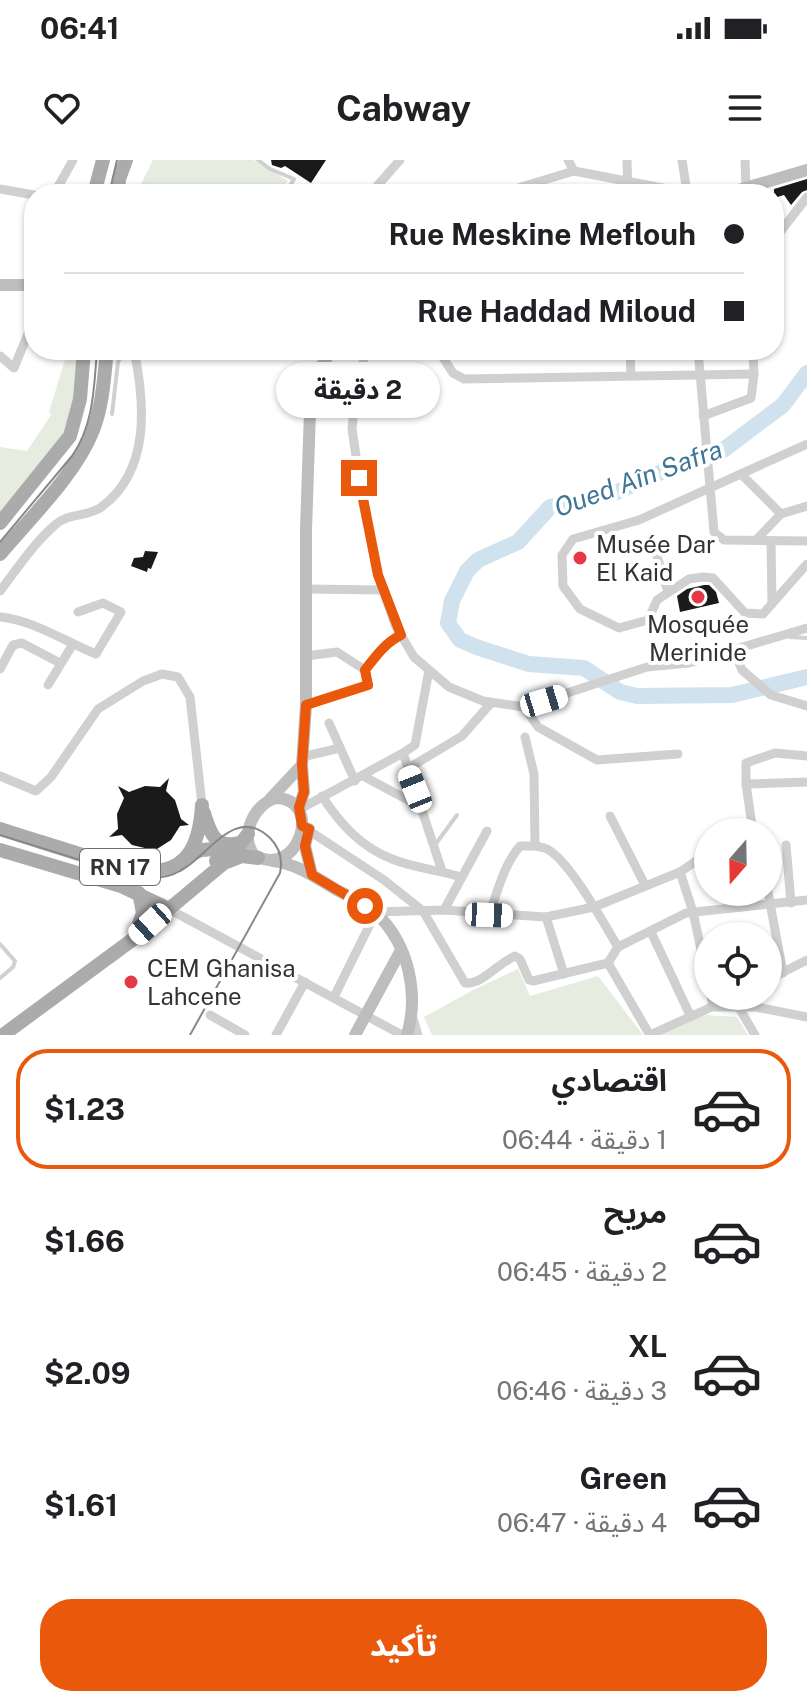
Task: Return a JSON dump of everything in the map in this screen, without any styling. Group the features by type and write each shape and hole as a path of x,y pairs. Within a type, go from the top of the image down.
{"main road":[{"path":"97,184 103,160"},
{"path":"119,184 126,160"},
{"path":"755,184 805,167"},
{"path":"0,285 24,285"},
{"path":"0,523 70,436 80,399 83,360"},
{"path":"0,554 67,473 89,439 102,396 106,360"},
{"path":"312,875 299,808 304,792 308,454 311,381 325,360"},
{"path":"167,908 176,895 240,842 256,813 302,761"},
{"path":"270,799 286,799 299,808"},
{"path":"202,805 212,837 228,845 240,842"},
{"name":"RN 17","path":"0,829 134,871 166,869 188,856 197,839 202,805"},
{"path":"240,842 266,860 288,855 305,828"},
{"path":"188,856 201,850 240,842"},
{"path":"297,842 299,860 312,875"},
{"name":"RN 17","path":"0,850 139,893 167,908"},
{"path":"3,1035 132,940 167,908 230,860 242,856 293,865 376,912 401,950 413,995 412,1014 405,1035"},
{"path":"132,940 143,913 139,893"},
{"path":"355,1035 401,950"}],"street":[{"path":"60,184 73,160"},
{"path":"379,184 400,160"},
{"path":"568,160 574,171"},
{"path":"627,160 627,184"},
{"path":"682,160 688,184"},
{"path":"745,160 746,184"},
{"path":"531,184 574,171 643,184"},
{"path":"0,189 24,193"},
{"path":"784,227 807,197"},
{"path":"0,356 14,368 24,344"},
{"path":"0,591 55,525 68,516 96,510 115,496 133,464 142,432 136,360"},
{"path":"364,360 356,390 352,429 363,503 383,590 401,635 414,657 449,687 491,703 524,707 647,667 689,663 807,628"},
{"path":"445,360 453,373 464,379 754,374"},
{"path":"630,360 631,375"},
{"path":"698,360 714,532 724,540 807,541"},
{"path":"703,416 751,398 753,360"},
{"path":"807,444 710,485 639,520 573,539 562,555 563,586 580,609 619,628 648,620 657,600 689,579 703,577 713,578 745,613 763,614 807,564"},
{"path":"741,474 781,514"},
{"path":"756,540 781,514 807,506"},
{"path":"771,541 772,604"},
{"path":"657,556 668,592"},
{"path":"306,589 383,590"},
{"path":"0,617 43,628 96,654 121,612 103,603 78,612"},
{"path":"365,670 377,654 401,635"},
{"path":"0,669 13,645 22,643 60,663"},
{"path":"48,685 73,644"},
{"path":"734,650 742,670 771,695 803,705"},
{"path":"306,656 337,652 365,670 368,685 306,705"},
{"path":"299,808 359,779 415,745 429,670"},
{"path":"0,776 36,791 51,777 98,709 121,692 162,674 178,677 190,697 202,805"},
{"path":"407,769 462,736 491,703"},
{"path":"524,707 538,727 597,760 678,754"},
{"path":"329,723 359,779 423,808"},
{"path":"525,737 534,774 535,846"},
{"path":"302,761 340,748"},
{"path":"403,753 442,871"},
{"path":"748,818 746,763 775,753 807,756"},
{"path":"746,784 807,782"},
{"path":"322,796 355,837 393,860 461,877"},
{"path":"610,816 645,885"},
{"path":"305,828 384,880 423,911 465,983 475,982 504,960 515,956 520,959 529,980 608,963 618,947 686,913 744,906"},
{"path":"444,910 487,831"},
{"path":"786,845 791,903"},
{"path":"489,915 505,869 520,846 548,849 594,907 618,947"},
{"path":"384,880 393,860"},
{"path":"334,997 376,912 444,910 546,917 594,907 680,872 694,862"},
{"path":"680,872 695,922"},
{"path":"782,903 807,900"},
{"path":"771,906 783,973 807,960"},
{"path":"167,908 405,1035"},
{"path":"546,917 564,974"},
{"path":"651,932 690,1015"},
{"path":"608,963 650,1033 704,1010"},
{"path":"276,1035 305,982"},
{"path":"742,1010 755,1035"},
{"path":"771,1010 807,1017"},
{"path":"412,1014 418,1035"},
{"path":"210,1015 245,1035"}],"lane":[{"path":"258,160 294,179 291,184"},
{"path":"112,414 119,360"},
{"path":"783,635 807,638"},
{"path":"434,846 457,815"},
{"path":"0,944 15,961 13,967 0,978"}],"shaded area":[{"path":"153,160 254,160 288,181 285,184 141,184"},
{"path":"65,360 77,360 75,401 66,429 50,454 0,514 0,447 27,451 51,415 49,412"},
{"path":"518,969 530,996 598,976 643,1035 432,1035 424,1017"},
{"path":"705,1015 737,1017 748,1035 656,1035"}],"building":[{"path":"271,160 326,160 311,183 285,166 272,165"},
{"path":"807,179 807,190 791,205 784,195 784,186"},
{"path":"145,551 158,552 147,572 131,566 134,558 143,557"},
{"name":"Mosquée Merinide","path":"709,585 716,592 719,603 680,612 677,596 687,589"},
{"path":"169,778 166,791 175,800 181,819 189,825 180,826 171,840 157,849 155,860 149,849 132,845 122,835 109,837 118,829 117,814 124,798 118,786 129,792 145,786 160,787"}],"waterway":[{"name":"Oued Aîn Safra","path":"807,373 783,405 718,454 679,464 617,492 550,507 518,542 478,560 467,571 452,601 448,623 460,640 479,648 529,664 584,668 620,692 637,696 732,695 807,677"}],"tram line":[{"path":"111,184 117,160"},
{"path":"0,542 79,444 92,405 96,360"},
{"path":"0,835 131,876 150,878 180,871 222,836 234,830 245,827 257,829 270,838 280,854 280,873 190,1035"}],"place":[{"name":"Musée Dar El Kaid","path":"580,558"},
{"name":"Mosquée Merinide","path":"698,597"},
{"name":"CEM Ghanisa Lahcene","path":"131,982"}],"route":[{"path":"359,478 378,575 401,635 377,654 365,670 368,685 306,705 302,765 304,792 299,807 302,826 309,829 305,846 312,875 365,906"}]}
